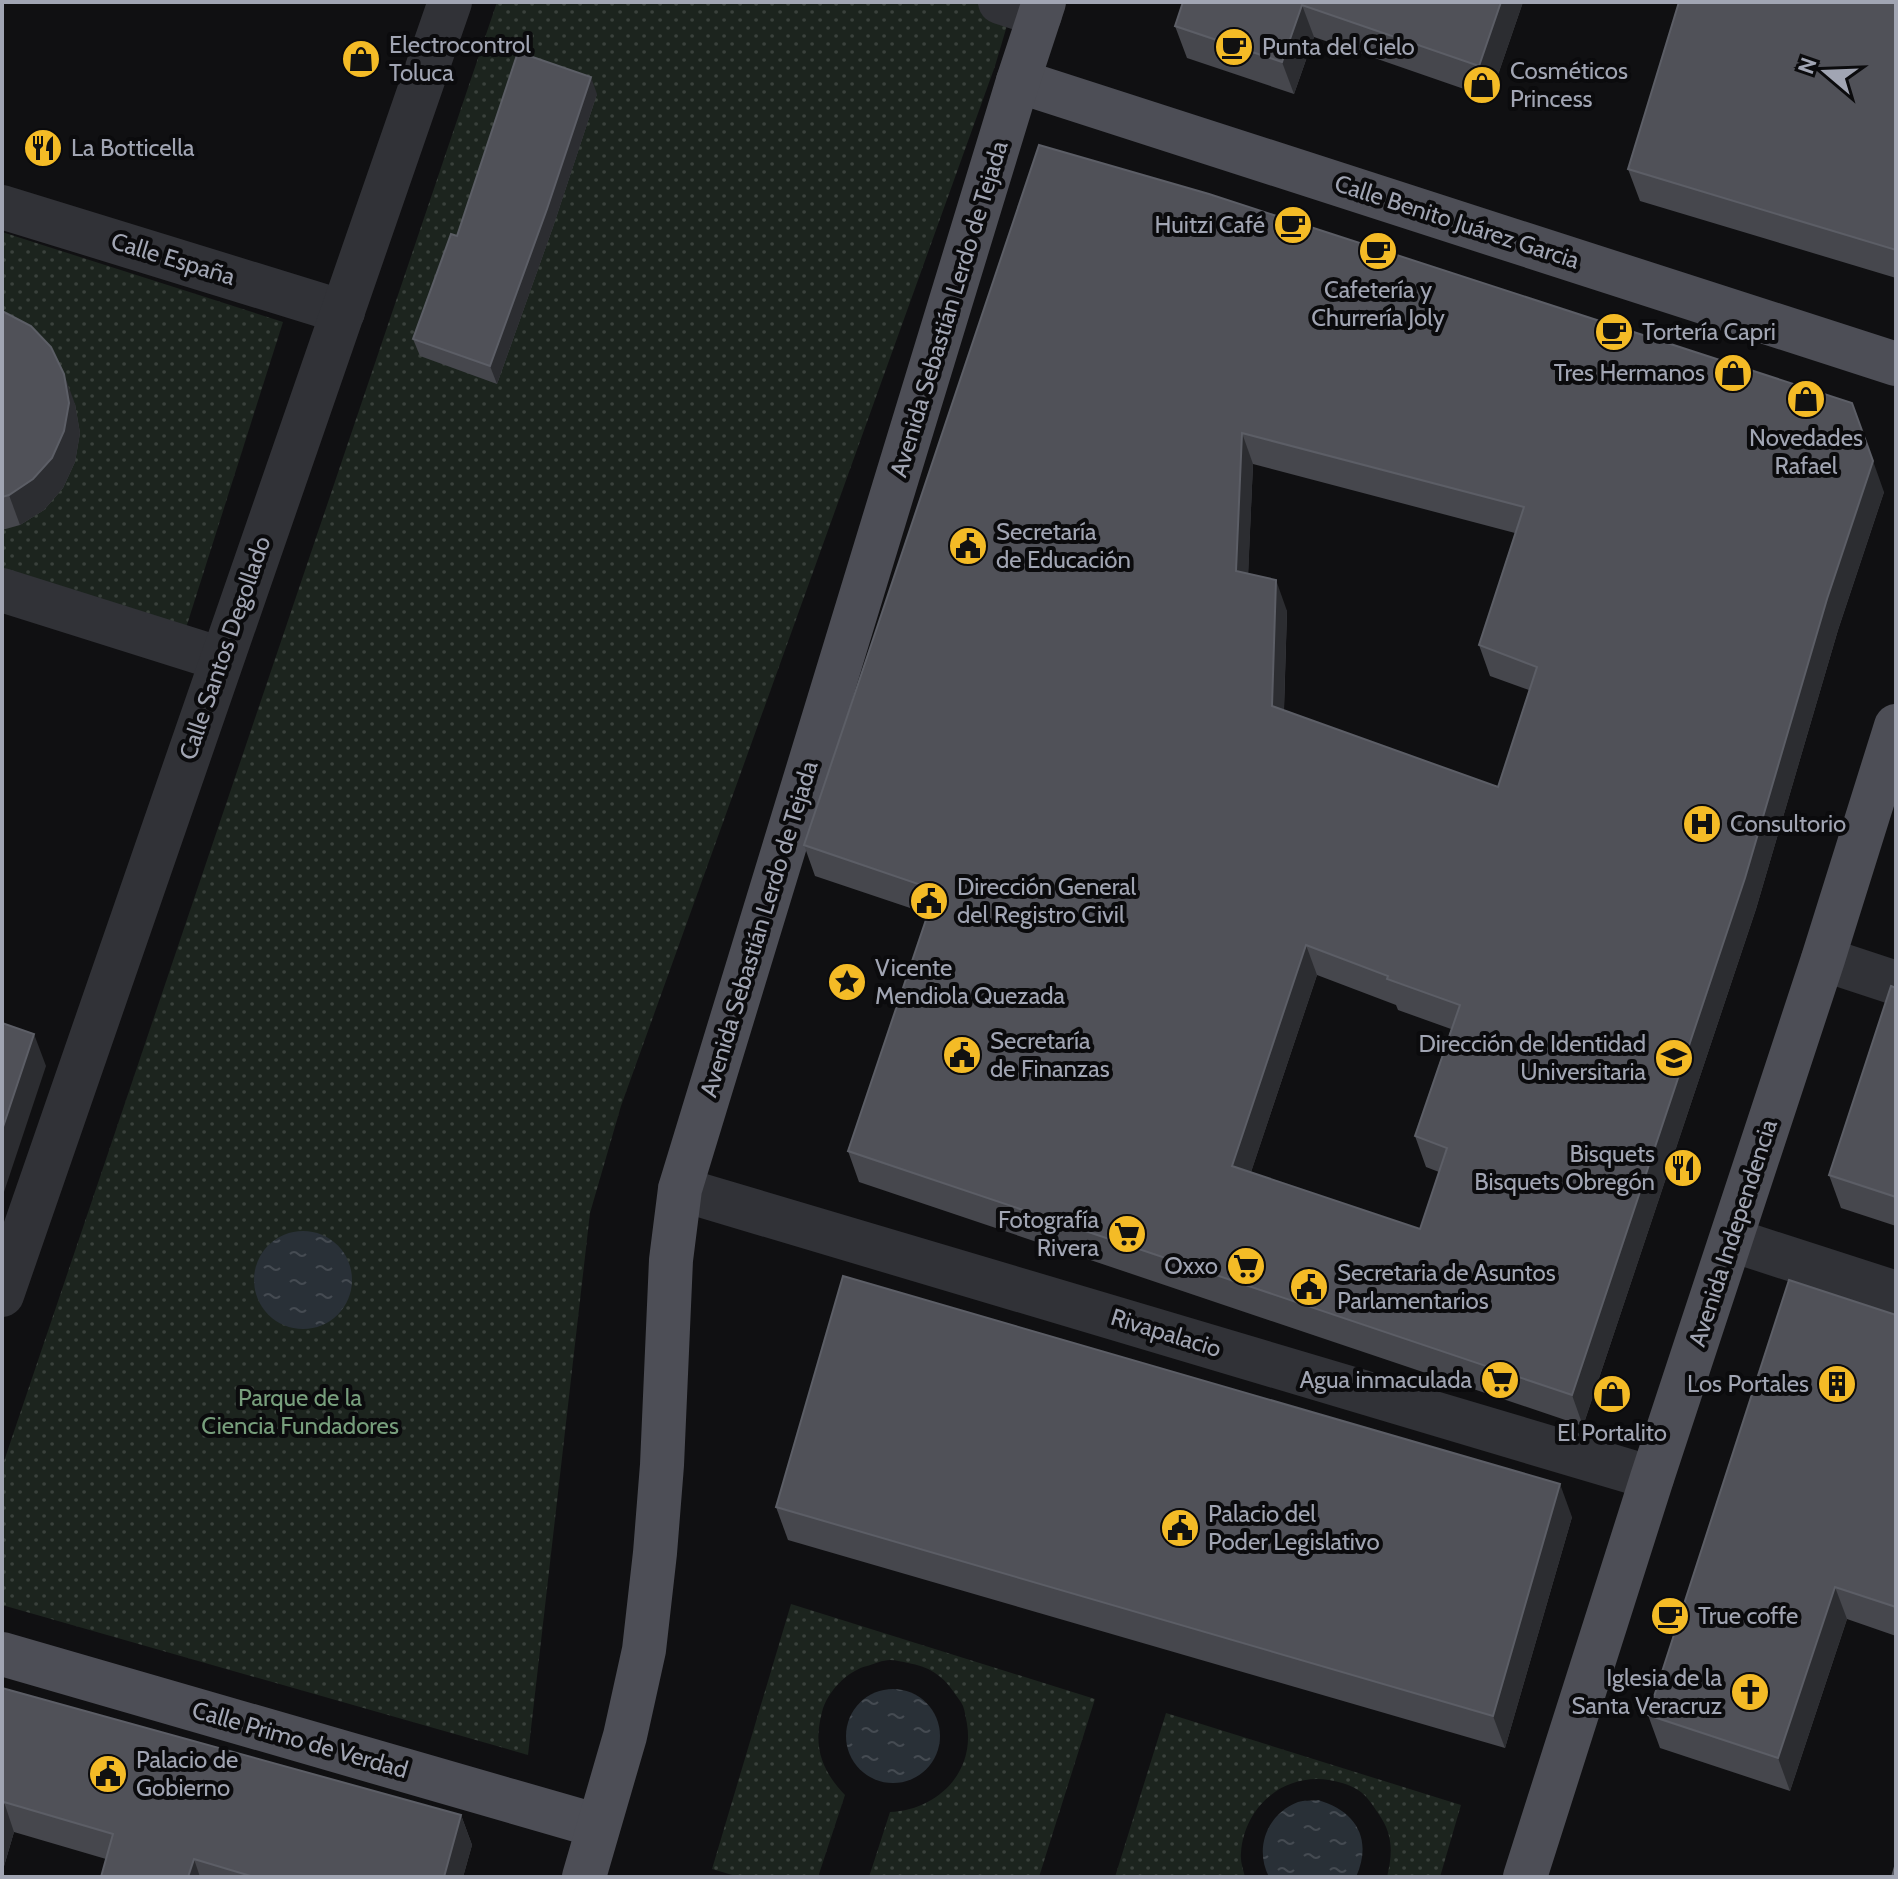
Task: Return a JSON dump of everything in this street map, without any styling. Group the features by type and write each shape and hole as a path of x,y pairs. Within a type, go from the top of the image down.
{"main road":[{"name":"Avenida Sebastián Lerdo de Tejada","path":"584,1877 625,1736 644,1650 662,1465 671,1260 680,1189 1018,81 1028,6"},
{"name":"Calle Benito Juárez Garcia","path":"1018,81 1896,364"},
{"name":"Avenida Independencia","path":"1525,1877 1896,726"},
{"name":"Calle Primo de Verdad","path":"2,1654 598,1826"}],"street":[{"name":"Calle Santos Degollado","path":"2,1295 450,2"},
{"name":"Calle España","path":"2,207 343,312"},
{"path":"2,590 221,659"},
{"path":"1823,959 1896,983"},
{"name":"Rivapalacio","path":"680,1189 1652,1478"},
{"path":"1732,1240 1896,1293"}],"green space":[{"name":"Parque de la Ciencia Fundadores","path":"497,2 1014,2 995,66 621,1106 590,1213 528,1755 2,1605 2,1467"},
{"path":"2,232 283,322 185,631 2,573"},
{"path":"791,1604 1095,1699 1039,1877 869,1877 890,1812 923,1804 949,1786 959,1773 968,1742 963,1706 944,1680 922,1666 890,1660 845,1677 828,1697 822,1712 818,1736 821,1757 830,1776 845,1795 818,1877 739,1877 712,1869"},
{"path":"1166,1713 1461,1805 1440,1877 1387,1877 1391,1851 1389,1836 1371,1803 1361,1792 1348,1785 1312,1779 1282,1788 1258,1808 1244,1836 1241,1856 1245,1877 1115,1877"}],"water":[{"path":"303,1231 322,1234 338,1245 349,1261 352,1280 349,1299 338,1315 322,1326 303,1329 284,1326 268,1315 257,1299 254,1280 257,1261 268,1245 284,1234"},
{"path":"893,1689 911,1693 926,1703 936,1718 940,1736 936,1754 926,1769 911,1779 893,1783 875,1779 860,1769 850,1754 846,1736 850,1718 860,1703 875,1693"},
{"path":"1318,1800 1342,1811 1358,1828 1363,1850 1356,1877 1269,1877 1263,1844 1271,1823 1287,1807 1298,1802"}],"building":[{"path":"1183,2 1501,2 1479,66 1302,5 1282,62 1175,26"},
{"path":"1679,2 1896,2 1896,250 1628,169"},
{"path":"518,52 591,77 490,366 413,339 451,234 457,236"},
{"path":"1039,145 1209,194 1852,403 1873,461 1827,599 1745,878 1572,1395 848,1151 936,890 804,845","holes":["1242,433 1524,507 1479,645 1537,667 1498,787 1272,706 1276,580 1236,571","1306,945 1460,1005 1415,1136 1447,1148 1420,1229 1232,1166"]},
{"path":"2,311 31,326 51,347 64,374 69,403 64,431 52,458 33,479 2,497"},
{"path":"1891,986 1896,988 1896,1197 1829,1175"},
{"path":"2,1023 34,1034 2,1130"},
{"name":"Palacio del Poder Legislativo","path":"843,1276 1560,1484 1493,1716 776,1507"},
{"name":"Iglesia de la Santa Veracruz","path":"1789,1280 1896,1315 1896,1607 1835,1587 1778,1758 1648,1715"},
{"name":"Palacio de Gobierno","path":"2,1688 461,1815 444,1877 254,1877 194,1859 188,1877 101,1877 113,1834 4,1802 2,1807"}],"place":[{"name":"Punta del Cielo","path":"1234,47"},
{"name":"Electrocontrol Toluca","path":"361,59"},
{"name":"Cosméticos Princess","path":"1482,85"},
{"name":"La Botticella","path":"43,148"},
{"name":"Huitzi Café","path":"1293,225"},
{"name":"Cafetería y Churrería Joly","path":"1378,251"},
{"name":"Tortería Capri","path":"1614,332"},
{"name":"Tres Hermanos","path":"1733,373"},
{"name":"Novedades Rafael","path":"1806,399"},
{"name":"Secretaría de Educación","path":"968,546"},
{"name":"Consultorio","path":"1702,824"},
{"name":"Dirección General del Registro Civil","path":"929,901"},
{"name":"Vicente Mendiola Quezada","path":"847,982"},
{"name":"Secretaría de Finanzas","path":"962,1055"},
{"name":"Dirección de Identidad Universitaria","path":"1674,1058"},
{"name":"Bisquets Bisquets Obregón","path":"1683,1168"},
{"name":"Fotografía Rivera","path":"1127,1234"},
{"name":"Oxxo","path":"1246,1266"},
{"name":"Secretaria de Asuntos Parlamentarios","path":"1309,1287"},
{"name":"Agua inmaculada","path":"1500,1380"},
{"name":"Los Portales","path":"1837,1384"},
{"name":"El Portalito","path":"1612,1394"},
{"name":"Palacio del Poder Legislativo","path":"1180,1528"},
{"name":"True coffe","path":"1670,1616"},
{"name":"Iglesia de la Santa Veracruz","path":"1750,1692"},
{"name":"Palacio de Gobierno","path":"108,1774"}]}
